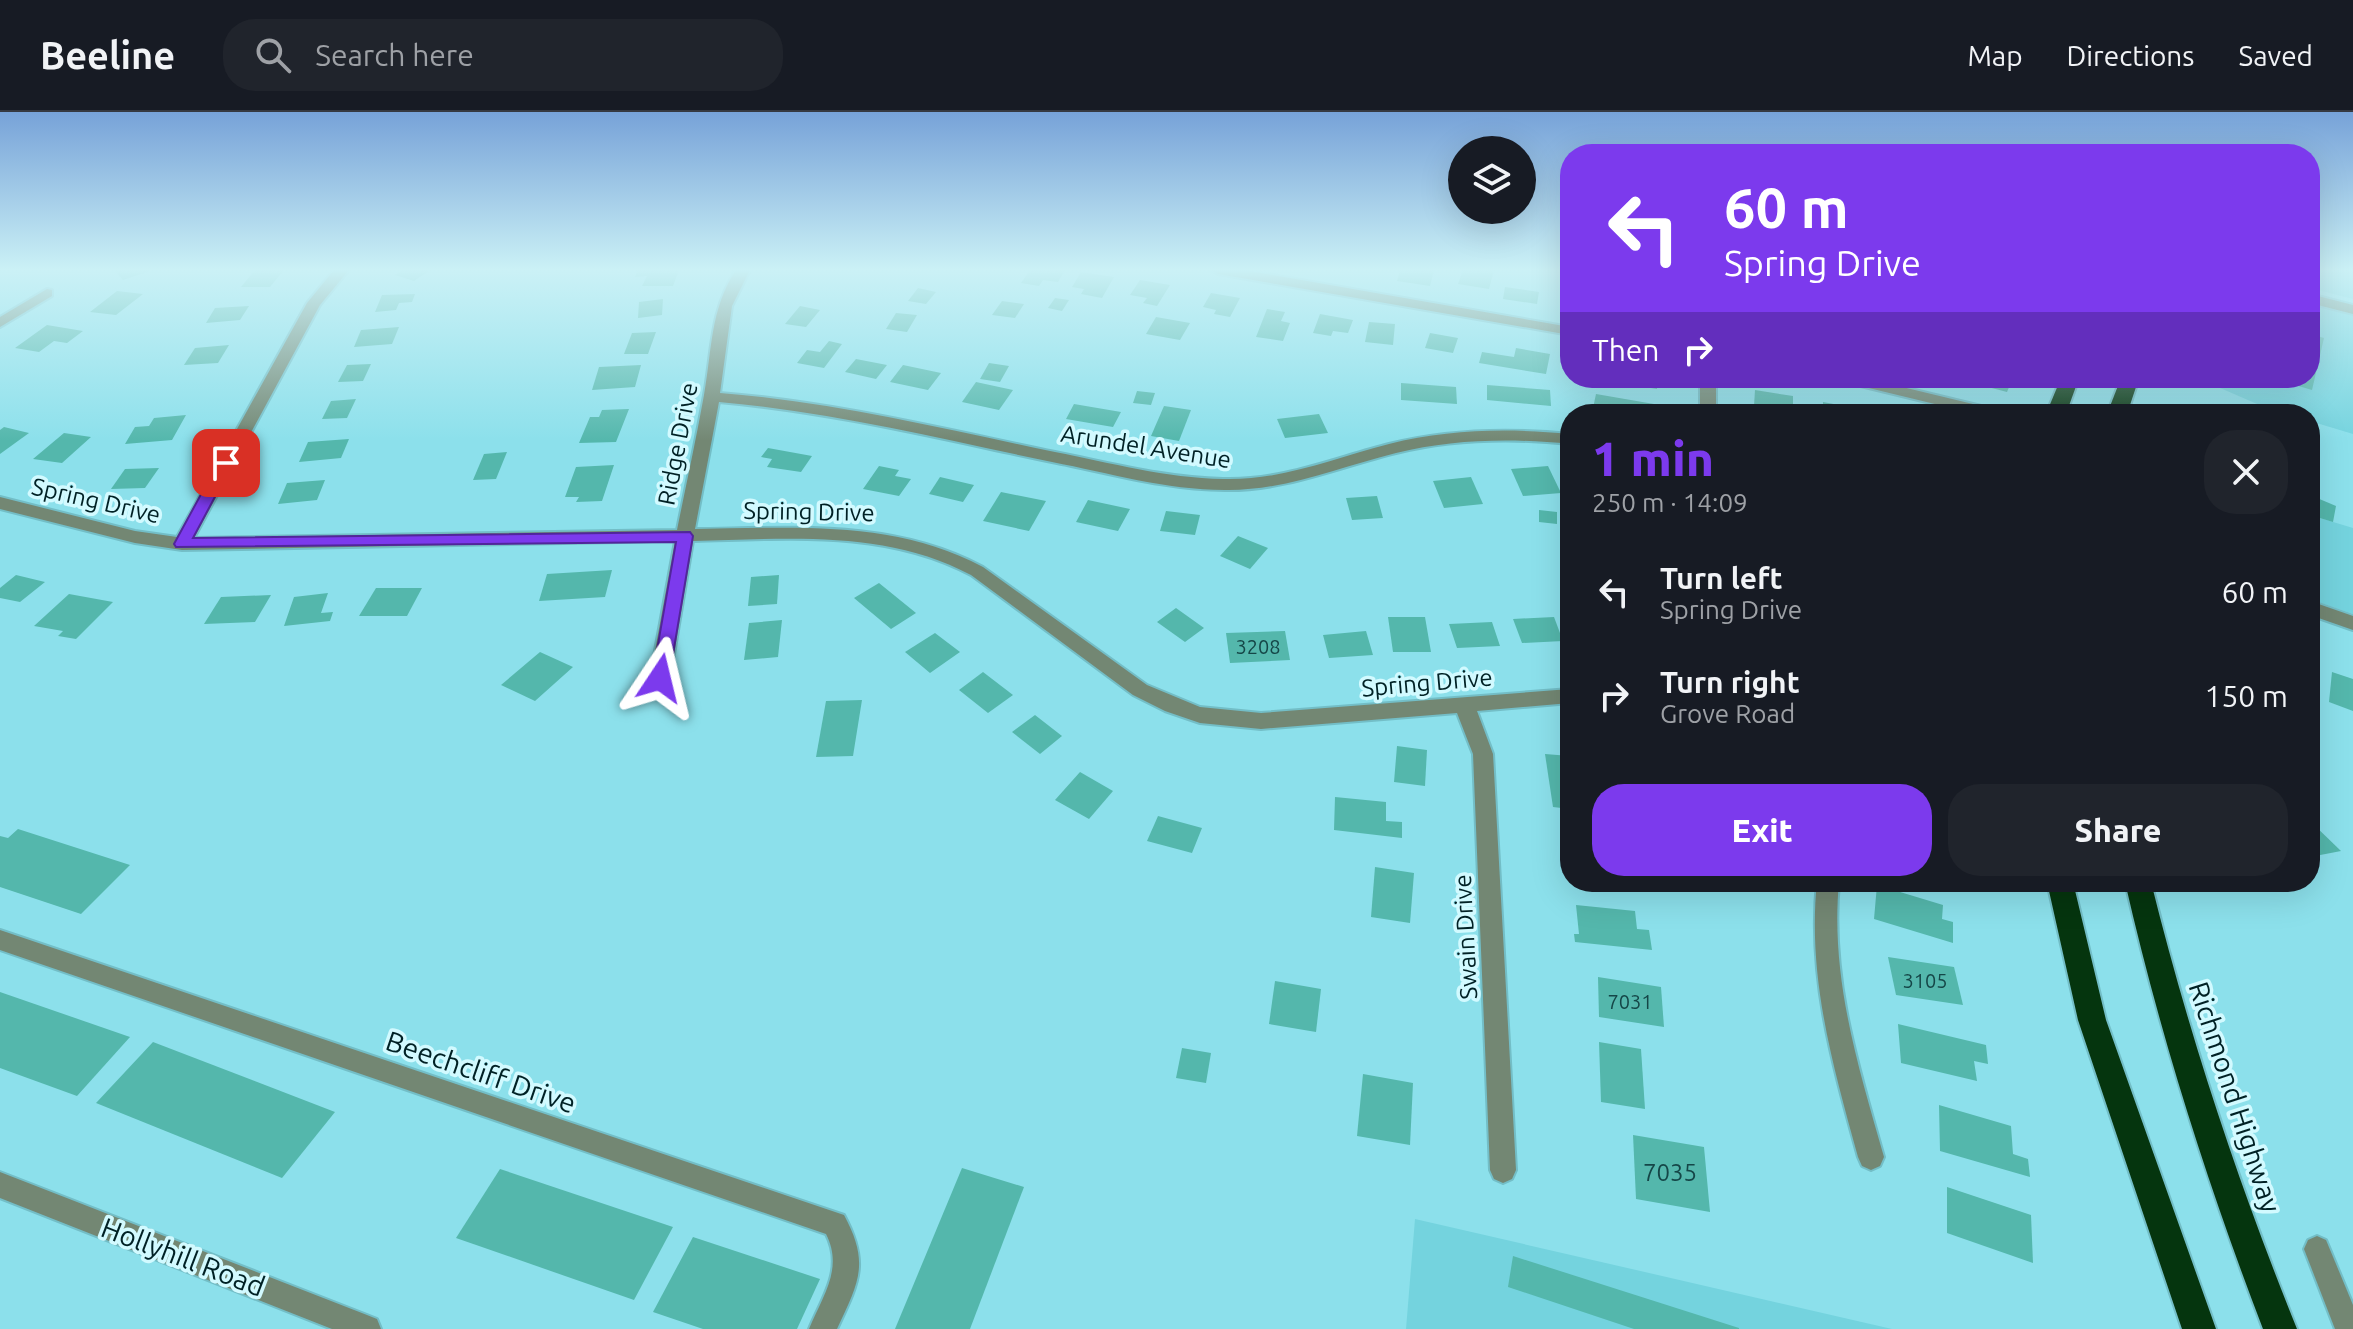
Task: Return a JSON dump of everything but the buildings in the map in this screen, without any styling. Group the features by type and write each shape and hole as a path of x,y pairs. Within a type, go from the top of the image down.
{"highway":[{"path":"2062,892 2092,1020 2199,1329"},
{"name":"Richmond Highway","path":"2140,892 2158,969 2206,1135 2280,1329"}],"street":[{"path":"182,544 301,327"},
{"name":"Ridge Drive","path":"660,678 704,428 714,397 716,357 722,327"},
{"path":"1887,388 1954,404"},
{"name":"Arundel Avenue","path":"714,397 801,405 1126,472 1226,485 1282,482 1391,448 1423,442 1502,436 1560,439"},
{"name":"Spring Drive","path":"0,503 135,537 182,544 818,533 886,538 925,547 977,571 1140,690 1172,706 1200,715 1261,721 1560,697"},
{"path":"2320,611 2353,623"},
{"name":"Swain Drive","path":"1464,704 1483,754 1503,1170"},
{"path":"1827,892 1823,926 1830,980 1850,1077 1871,1157"},
{"name":"Beechcliff Drive","path":"0,940 835,1224 846,1241 851,1263 823,1329"},
{"name":"Hollyhill Road","path":"0,1185 367,1329"},
{"path":"2317,1249 2349,1329"}],"shaded area":[{"path":"2320,327 2353,327 2353,434 2320,424 2320,404 2257,404 2220,388 2320,388"},
{"path":"2320,518 2353,528 2353,614 2320,602"},
{"path":"1415,1219 1892,1329 1406,1329"}],"route":[{"path":"226,463 182,544 685,536 660,678"}]}
